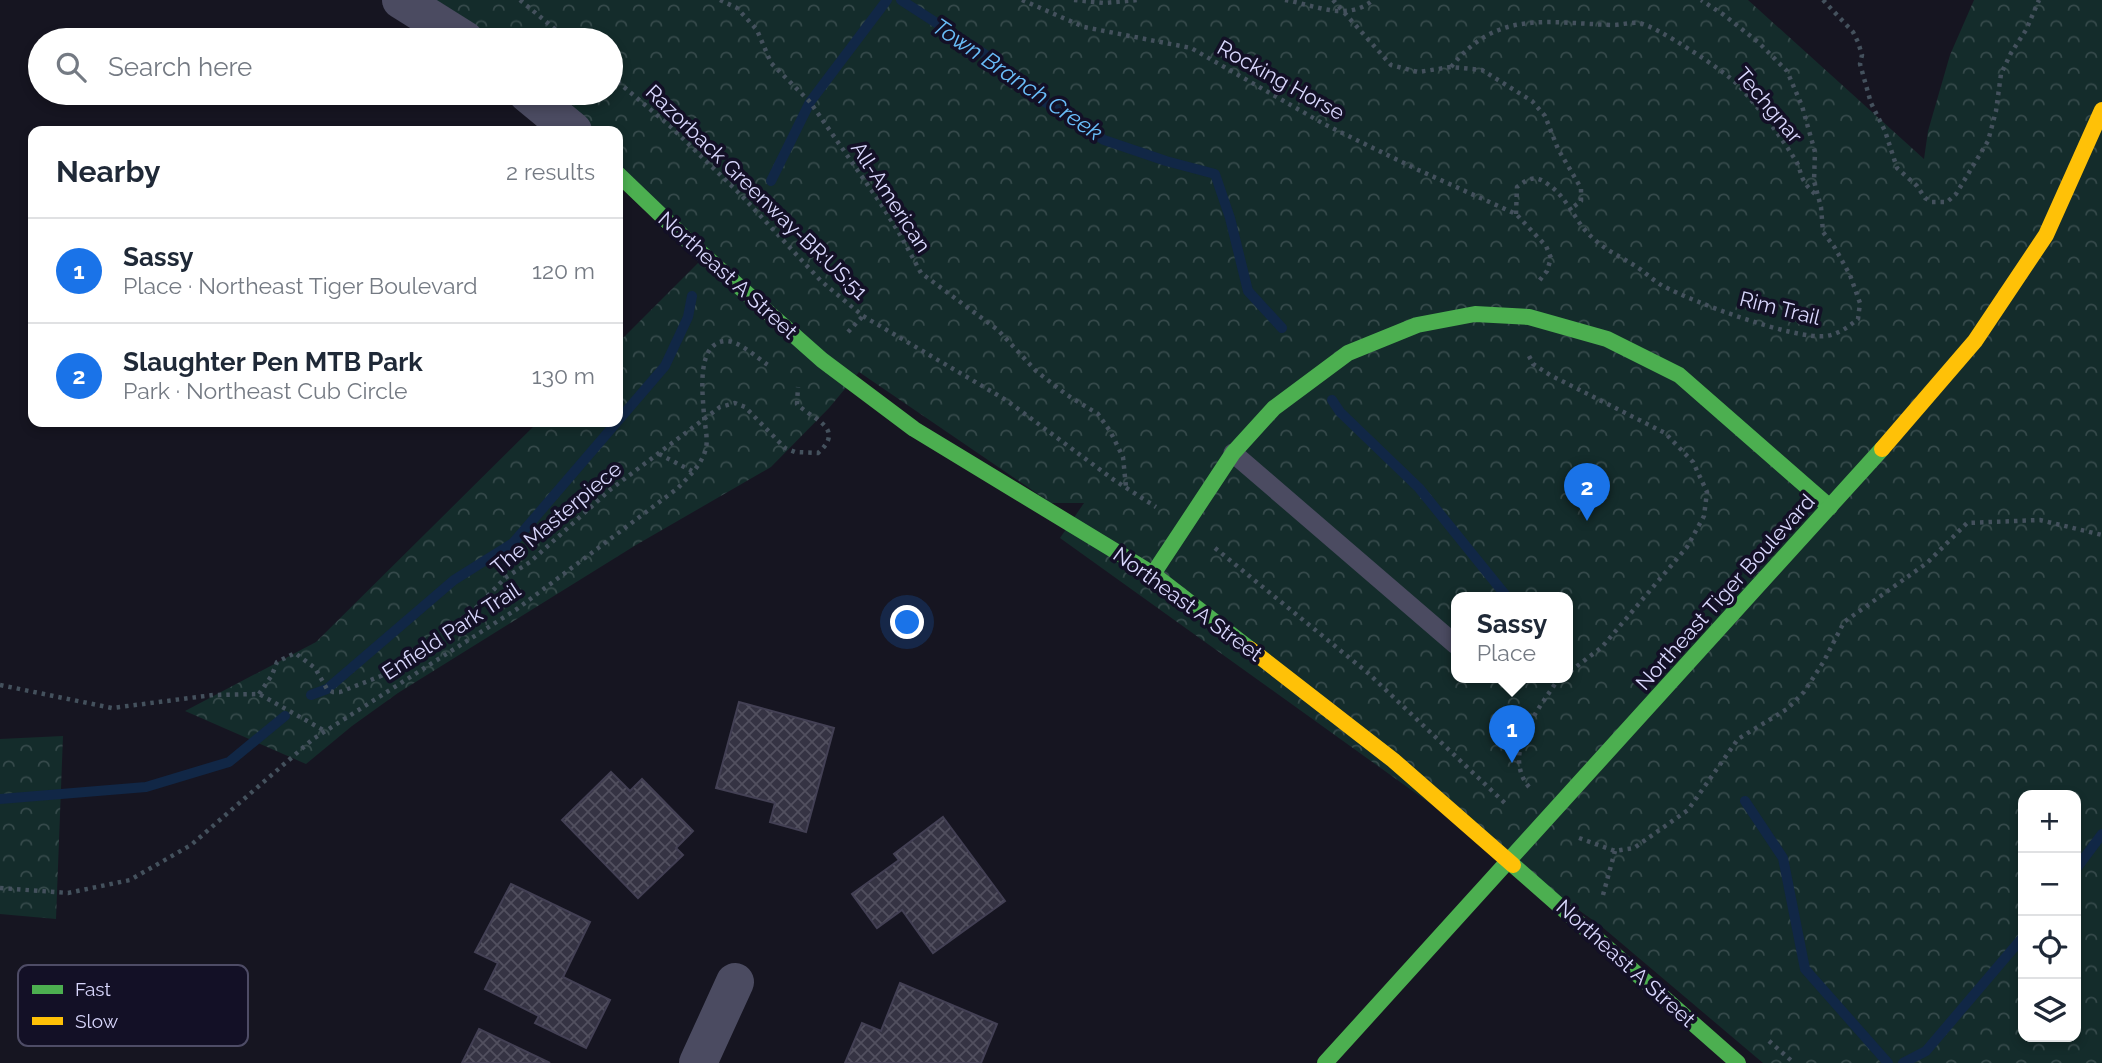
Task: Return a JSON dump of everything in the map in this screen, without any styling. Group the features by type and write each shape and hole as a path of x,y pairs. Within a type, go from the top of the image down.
{"street":[{"path":"401,0 446,28"},
{"path":"542,105 567,126"},
{"name":"Northeast Tiger Boulevard","path":"1325,1063 1830,507 1975,341 2046,234 2102,110"},
{"name":"Northeast A Street","path":"623,179 690,243 822,360 914,429 1153,574 1393,760 1738,1063"},
{"path":"1153,574 1233,453 1274,408 1348,353 1418,325 1475,314 1529,317 1607,339 1679,375 1830,507"},
{"path":"698,1063 735,982"}],"lane":[{"path":"1233,453 1451,641"}],"path":[{"path":"520,0 554,28"},
{"name":"All-American","path":"720,0 737,8 757,30 771,62 799,91 881,204 920,273 998,330 1036,371 1098,414 1110,430 1123,457 1126,488"},
{"name":"Rocking Horse","path":"1022,0 1084,27 1191,48 1324,124 1516,214"},
{"path":"1074,0 1104,4 1138,0"},
{"path":"1285,0 1334,12 1364,8 1373,0"},
{"path":"1333,0 1373,48 1391,65 1418,72 1451,67 1482,70 1532,101 1545,116 1558,149 1581,188 1581,201 1572,208"},
{"name":"Rim Trail","path":"1516,214 1517,187 1529,178 1536,178 1550,185 1572,208 1591,237 1606,250 1636,266 1662,285 1733,314 1807,335 1826,336 1845,330 1858,318 1860,303 1850,275 1823,232 1814,181 1815,152 1802,106 1787,71 1749,36 1701,0"},
{"path":"1822,0 1853,32 1858,42 1862,55 1860,64 1871,103 1885,131 1897,168 1932,202 1947,202 1956,194 1988,141 2001,74 2026,30 2039,0"},
{"name":"Techgnar","path":"1451,67 1493,31 1513,24 1566,21 1614,25 1640,23 1658,30 1694,52 1736,83 1783,141 1797,162 1802,180 1818,198"},
{"name":"Razorback Greenway-BR:US:51","path":"623,86 671,127 741,195 821,281 863,316 1006,400 1163,512"},
{"path":"1516,214 1546,246 1552,258 1547,271 1532,289"},
{"name":"Enfield Park Trail","path":"0,887 68,893 130,880 191,845 254,788 326,731 517,609 678,488 700,463 706,446 702,389 705,355 710,348 726,341 734,343 778,372"},
{"path":"1525,346 1532,364 1665,433 1693,462 1707,492 1704,516 1687,547 1602,648 1573,669"},
{"path":"788,379 798,386 803,381"},
{"name":"The Masterpiece","path":"259,694 277,662 295,653 314,668 327,689 333,692 340,692 381,676 406,655 475,609 505,578 530,562 611,489 720,407 735,403 745,407 785,448 795,452 818,453 827,445 827,426 797,404 798,386"},
{"path":"659,454 692,471"},
{"path":"1575,836 1615,851 1634,848 1688,810 1738,739 1787,709 1804,692 1824,661 1843,622 1927,563 1967,523 2040,520 2102,535"},
{"path":"1209,543 1368,673 1516,813"},
{"path":"1534,792 1526,783 1521,768 1522,736 1556,683"},
{"path":"0,685 112,708 213,695 259,694 326,731"},
{"path":"1602,895 1615,851"},
{"path":"1593,886 1610,903"}],"green space":[{"path":"392,0 1748,0 1924,159 1928,131 1950,55 1974,0 2102,0 2102,1063 1763,1063 1601,926 1060,538 1084,503 1051,503 859,372 829,408 771,467 636,545 398,693 306,764 185,711 316,642 533,427 623,427 623,338 706,255 623,182 623,126 558,126 533,105 623,105 623,28 439,28"},
{"path":"63,736 56,919 0,914 0,739"}],"building":[{"path":"739,702 834,728 806,832 770,822 775,803 716,788"},
{"path":"611,772 630,791 642,779 693,831 676,848 683,855 638,898 562,820"},
{"path":"943,817 1005,901 933,953 902,910 877,928 852,894 899,860 894,854"},
{"path":"511,884 590,922 563,977 610,1000 586,1048 535,1023 539,1016 485,989 498,963 475,952"},
{"path":"900,983 997,1024 981,1063 845,1063 862,1023 881,1031"},
{"path":"479,1029 550,1063 462,1063"}],"waterway":[{"path":"771,181 810,102 887,0"},
{"name":"Town Branch Creek","path":"901,0 989,57 1045,102 1104,140 1215,174 1230,218 1248,291 1282,328"},
{"path":"623,415 665,366 688,317 692,296"},
{"name":"Town Branch Creek","path":"1332,400 1340,412 1419,488 1503,592"},
{"path":"311,695 327,689 454,580 513,543 613,427"},
{"path":"0,799 146,787 229,762 285,716"},
{"name":"Town Branch Creek","path":"1745,801 1783,858 1805,969 1888,1063"},
{"path":"2081,862 2102,834"},
{"path":"1903,1063 1926,1051 2018,943"}],"traffic: fast":[{"path":"623,179 690,243 822,360 914,429 1153,574 1250,649"},
{"path":"1153,574 1233,453 1274,408 1348,353 1417,325 1475,314 1529,317 1607,339 1679,375 1830,507"},
{"path":"1325,1063 1882,449"},
{"path":"1513,865 1738,1063"}],"traffic: slow":[{"path":"1882,449 1975,341 2046,235 2102,110"},
{"path":"1250,649 1393,760 1513,865"}],"place":[{"name":"Slaughter Pen MTB Park","path":"1587,521"},
{"name":"Sassy","path":"1512,763"}]}
